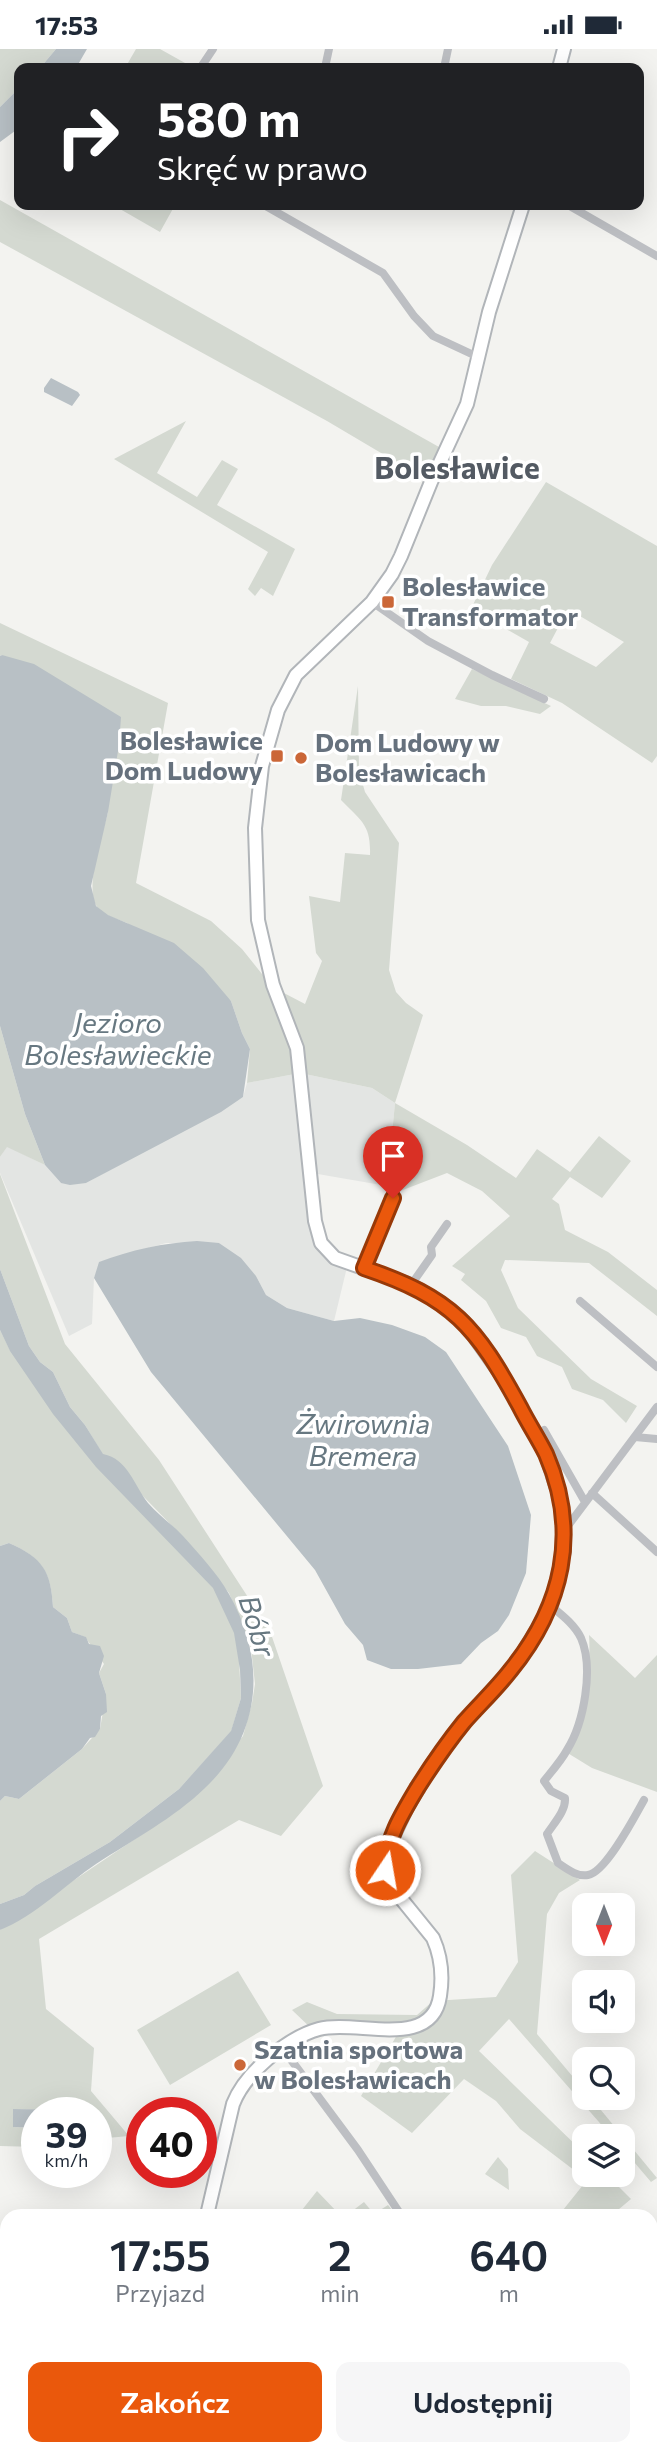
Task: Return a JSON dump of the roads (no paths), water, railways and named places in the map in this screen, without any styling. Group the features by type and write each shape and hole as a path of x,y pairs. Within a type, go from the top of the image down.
{"street":[{"path":"326,63 329,49"},
{"path":"273,210 383,273 414,316 433,336 478,357"},
{"path":"208,2209 239,2089 253,2072 283,2049 318,2029 402,2029 423,2024 436,2011 441,1984 436,1947 433,1938 402,1902 386,1878 385,1863 390,1843 433,1763 457,1730 517,1663 551,1606 563,1558 564,1531 560,1499 545,1454 494,1363 472,1330 441,1303 411,1285 335,1258 321,1243 317,1232 297,1048 273,985 258,920 255,828 262,766 284,694 296,675 372,602 392,574 460,422 469,397 497,282 521,210"},
{"path":"577,210 657,256"},
{"path":"372,602 439,647 544,699"},
{"path":"364,1268 393,1198"},
{"path":"411,1285 432,1255 431,1247 447,1224"},
{"path":"580,1301 657,1367"},
{"path":"564,1531 657,1407"},
{"path":"544,1430 585,1502"},
{"path":"635,1437 657,1440"},
{"path":"592,1493 657,1552"},
{"path":"551,1606 570,1622 581,1637 586,1659 584,1703 573,1739 544,1781 551,1791 565,1798 566,1803 547,1834 558,1863 580,1875 590,1875 596,1871 622,1838 644,1800"},
{"path":"283,2049 370,2166 397,2209"}],"water":[{"path":"56,49 87,49 79,63 44,63"},
{"path":"14,93 14,132 0,142 0,107"},
{"path":"51,378 78,392 80,395 72,406 44,392"},
{"name":"Jezioro Bolesławieckie","path":"2,655 34,664 121,717 108,812 91,886 96,906 108,915 174,943 203,968 231,1001 250,1049 243,1097 221,1112 86,1183 61,1183 45,1165 25,1114 0,1026"},
{"name":"Żwirownia Bremera","path":"197,1241 219,1243 241,1258 256,1276 266,1295 287,1308 334,1321 360,1318 392,1325 425,1337 446,1352 508,1446 531,1515 526,1573 509,1615 498,1631 481,1643 461,1664 391,1669 367,1660 363,1645 345,1624 315,1570 151,1372 94,1278 99,1262 147,1248"},
{"path":"0,1269 29,1346 40,1362 53,1372 70,1407 103,1454 119,1461 125,1467 148,1503 208,1564 229,1594 249,1645 253,1696 248,1721 238,1744 224,1767 205,1788 167,1819 96,1864 37,1909 0,1930 0,1904 24,1895 110,1842 179,1789 231,1731 241,1698 234,1633 213,1588 96,1467 53,1414 10,1351 0,1330"},
{"path":"9,1543 30,1554 43,1567 50,1584 53,1607 67,1618 72,1632 86,1637 89,1644 100,1646 104,1656 99,1673 106,1694 107,1712 101,1716 100,1729 95,1737 90,1738 82,1749 19,1799 5,1796 0,1801 0,1546"},
{"path":"13,2109 21,2109 21,2127 13,2127"}],"place":[{"name":"Bolesławice Transformator","path":"388,602"},
{"name":"Bolesławice Dom Ludowy","path":"277,756"},
{"name":"Dom Ludowy w Bolesławicach","path":"301,758"},
{"name":"Szatnia sportowa w Bolesławicach","path":"240,2065"}],"district":[{"name":"Bolesławice","path":"457,469"}],"water label":[{"name":"Bóbr","path":"257,1626"}]}
